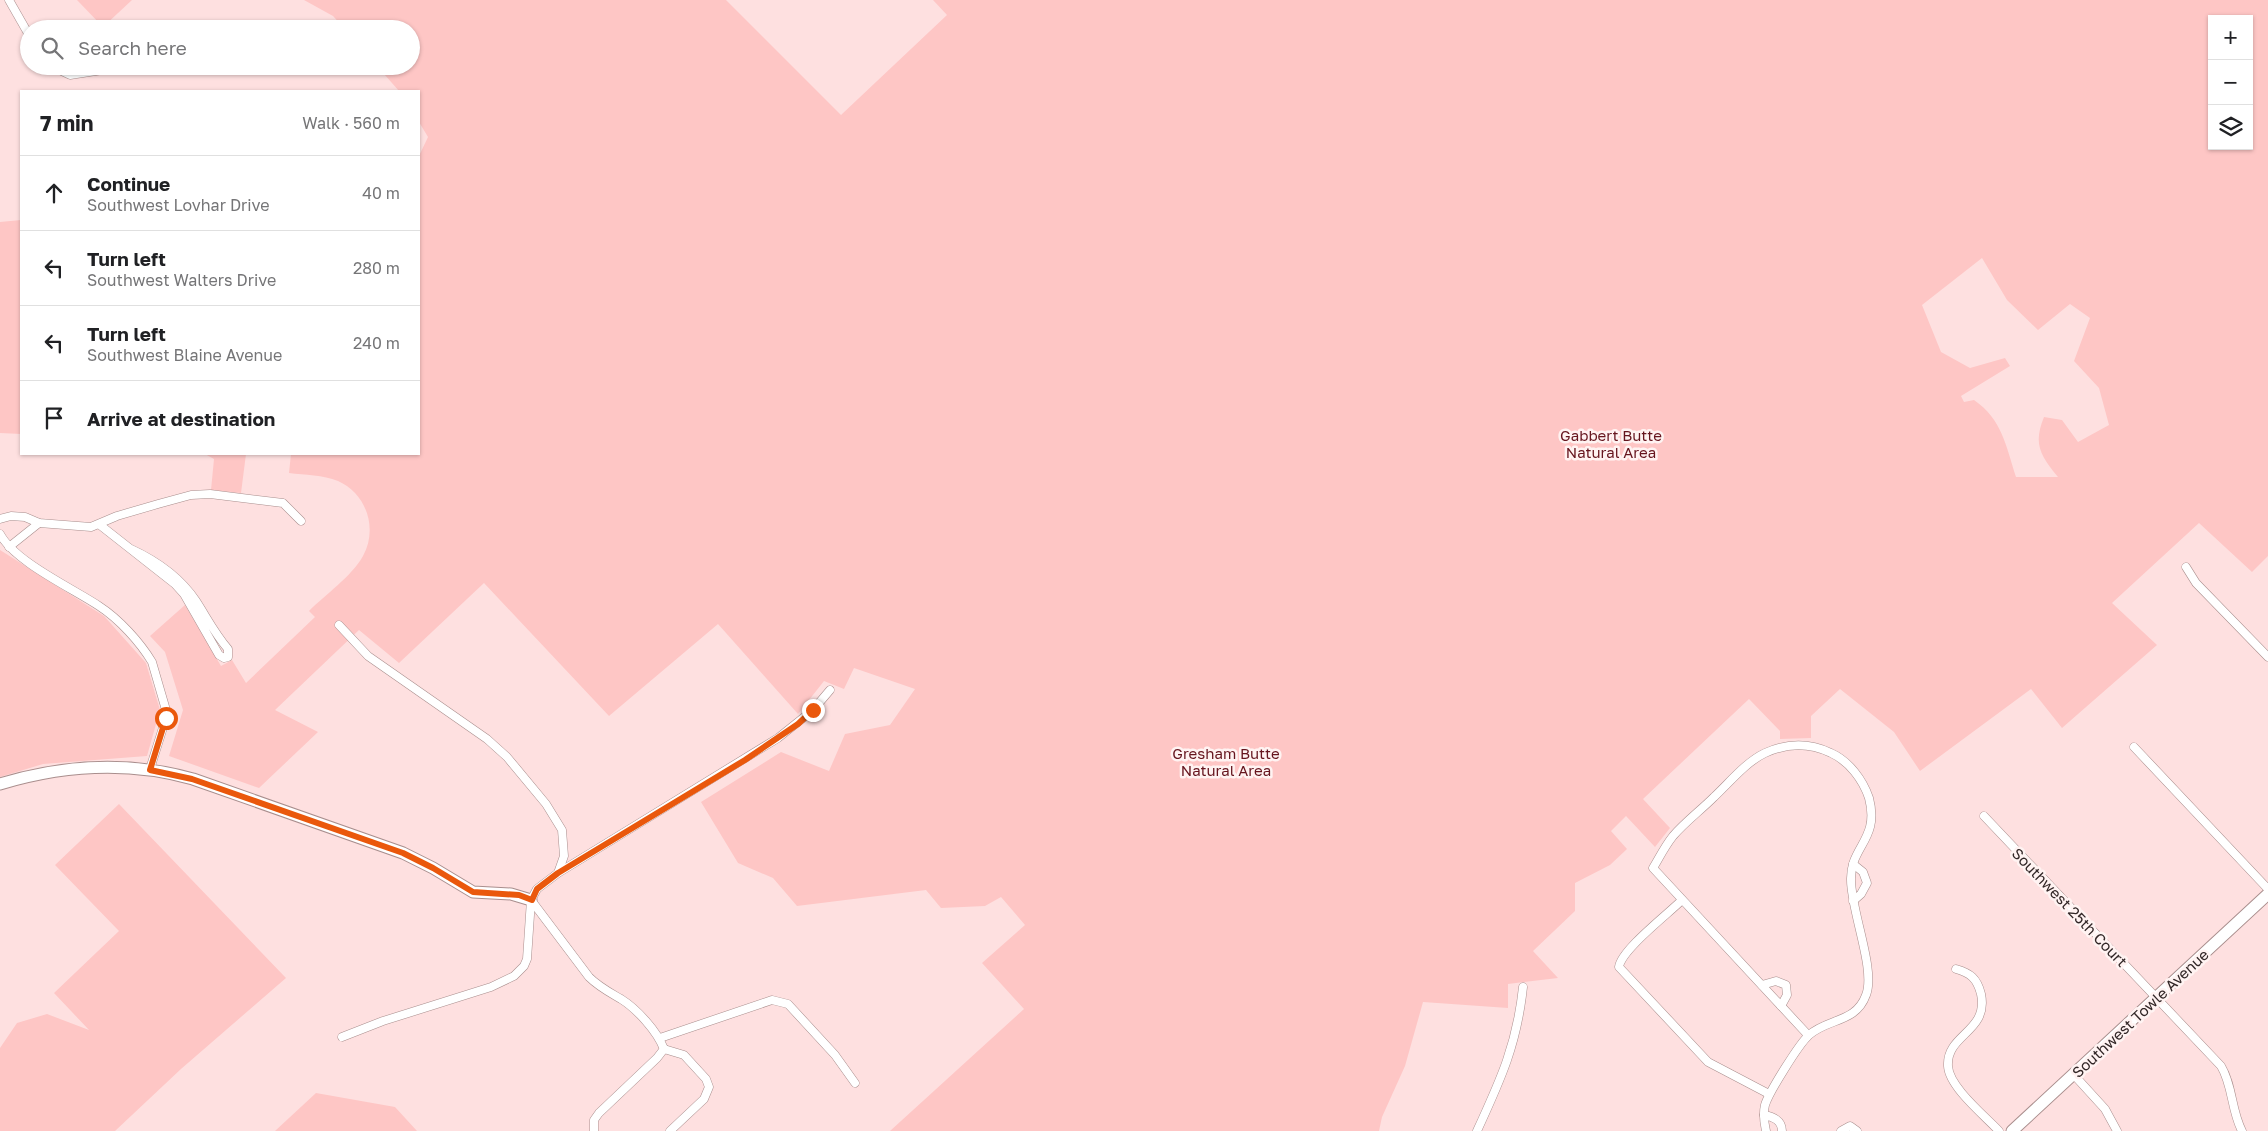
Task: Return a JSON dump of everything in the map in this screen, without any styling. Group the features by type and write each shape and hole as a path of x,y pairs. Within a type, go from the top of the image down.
{"street":[{"path":"9,0 21,20"},
{"path":"0,519 11,516 39,523 82,528 100,525 117,516 191,495 210,494 283,503 301,521"},
{"path":"9,547 39,523"},
{"path":"100,525 175,584 184,594 219,655 224,658 228,657 228,649 220,641 197,602 182,583 160,564 131,549"},
{"path":"0,534 9,547 53,578 101,607 117,621 148,655 152,662 166,710 150,770"},
{"path":"2186,567 2196,583 2268,657"},
{"path":"339,625 368,656 487,739 507,757 546,804 562,830 564,851 558,873"},
{"path":"342,1037 383,1021 492,987 514,976 524,966 527,959 532,900 537,889 558,873 745,760 798,724 830,690"},
{"path":"1766,1131 1764,1114 1770,1094 1808,1035 1853,1014 1866,996 1868,977 1853,901 1851,877 1853,864 1866,841 1872,822 1868,797 1852,768 1834,754 1812,746 1797,745 1781,747 1765,753 1745,768 1673,836 1653,868 1808,1035"},
{"path":"2134,746 2268,889"},
{"path":"0,784 40,774 83,768 150,770 192,779 403,853 473,892 519,895 532,900 589,977 597,985 630,1006 660,1038 664,1049"},
{"name":"Southwest 25th Court","path":"1984,816 2221,1066 2226,1075 2233,1108 2242,1131"},
{"path":"1853,864 1863,872 1867,883 1861,894 1853,901"},
{"name":"Southwest Towle Avenue","path":"2012,1131 2268,894"},
{"path":"1682,900 1629,950 1620,961 1619,967 1708,1062 1770,1094"},
{"path":"1956,969 1969,973 1976,979 1982,1001 1982,1013 1973,1027 1952,1048 1948,1066 1950,1076 1956,1085 1999,1131"},
{"path":"1762,985 1776,981 1786,985 1787,995 1781,1006"},
{"path":"1478,1131 1510,1057 1517,1032 1523,987"},
{"path":"660,1038 772,1000 780,1000 788,1004 835,1055 855,1083"},
{"path":"594,1131 594,1120 599,1113 657,1058 664,1049"},
{"path":"664,1049 684,1055 706,1079 709,1087 704,1098 670,1131"},
{"path":"2074,1075 2105,1109 2117,1131"},
{"path":"1764,1114 1779,1121 1782,1131"},
{"path":"1841,1131 1850,1126 1857,1131"}],"green space":[{"path":"77,0 132,0 111,20 96,20"},
{"path":"304,0 726,0 841,115 947,15 933,0 2268,0 2268,556 2252,572 2199,523 2112,603 2157,645 2062,728 2031,689 1920,771 1894,732 1840,689 1811,716 1811,738 1780,739 1780,731 1749,699 1643,799 1670,828 1655,847 1626,816 1611,831 1627,849 1610,865 1575,883 1575,911 1533,951 1558,978 1508,984 1508,1008 1423,1002 1405,1066 1382,1117 1379,1131 890,1131 1024,1009 982,963 1025,925 1001,897 985,906 941,908 926,890 797,906 773,878 738,863 701,802 781,752 829,771 845,734 890,725 915,689 854,668 844,689 824,681 798,714 718,624 609,716 484,583 399,663 359,630 275,710 318,732 259,788 169,756 183,710 165,652 150,636 185,605 221,666 232,660 246,683 315,617 309,611 352,571 363,556 370,535 367,513 363,503 356,494 338,481 320,476 289,473 291,455 420,455 420,154 428,137 420,124 420,90 398,90 385,75 420,75 420,20 337,20","holes":["1982,258 2007,300 2038,330 2070,304 2090,318 2074,361 2099,388 2109,425 2078,442 2062,420 2044,417 2039,435 2040,449 2058,477 2016,477 2002,434 1991,416 1974,400 1964,402 1961,396 2010,366 2005,358 1970,368 1941,352 1922,305"]},
{"path":"20,220 20,434 0,433 0,222"},
{"path":"207,455 246,455 241,493 211,490 214,459"},
{"path":"0,550 104,616 146,663 160,710 147,756 43,764 0,777"},
{"path":"119,804 286,978 181,1069 115,1131 0,1131 0,1048 17,1023 47,1014 89,1030 54,993 119,931 55,865"},
{"path":"316,1093 395,1107 417,1131 275,1131"}],"route":[{"path":"166,718 150,770 167,772 192,779 403,853 419,860 473,892 519,895 532,900 537,889 558,873 745,760 798,724 813,710"}],"park label":[{"name":"Gabbert Butte Natural Area","path":"1611,444"},
{"name":"Gresham Butte Natural Area","path":"1226,762"}]}
